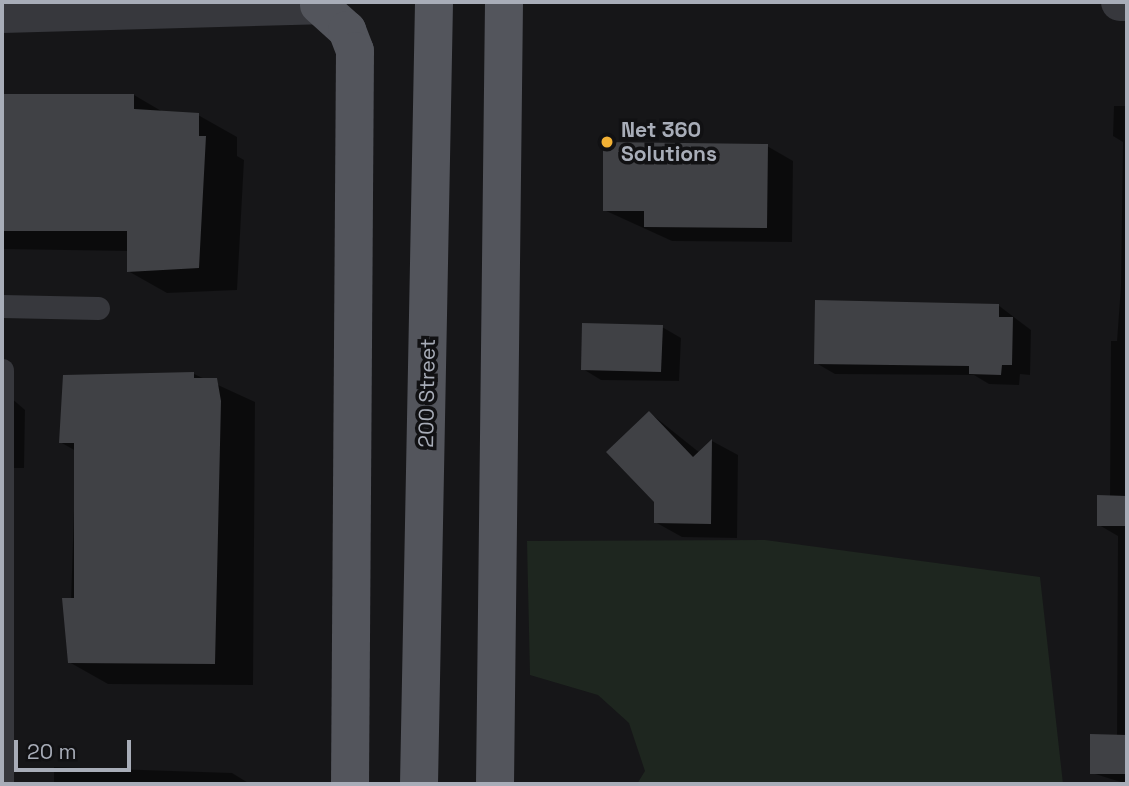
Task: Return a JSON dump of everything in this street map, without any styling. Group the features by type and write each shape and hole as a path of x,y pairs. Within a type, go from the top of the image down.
{"main road":[{"name":"200 Street","path":"419,784 434,2"},
{"path":"495,784 504,2"},
{"path":"319,5 347,30 355,51 350,784"}],"street":[{"path":"1120,2 1127,2"},
{"path":"2,14 319,5"}],"lane":[{"path":"2,306 98,308"},
{"path":"2,370 2,784"}],"shaded area":[{"path":"765,540 1040,577 1063,784 637,784 645,771 629,723 598,695 530,675 527,541"}],"building":[{"path":"2,94 134,94 134,109 199,113 199,136 206,136 199,268 127,272 127,231 2,231"},
{"path":"603,142 768,144 767,228 644,227 644,211 603,211"},
{"path":"815,300 999,304 999,317 1013,317 1012,365 1002,365 1001,375 969,374 969,366 814,364"},
{"path":"582,323 663,325 661,372 581,370"},
{"path":"194,372 194,378 217,378 221,401 215,664 68,663 62,598 74,598 74,443 59,443 63,375"},
{"path":"649,411 693,457 712,439 711,524 654,523 654,502 606,452"},
{"path":"1097,495 1127,496 1127,526 1097,526"},
{"path":"1090,734 1127,735 1127,774 1090,774"}],"place":[{"name":"Net 360 Solutions","path":"607,142"}]}
